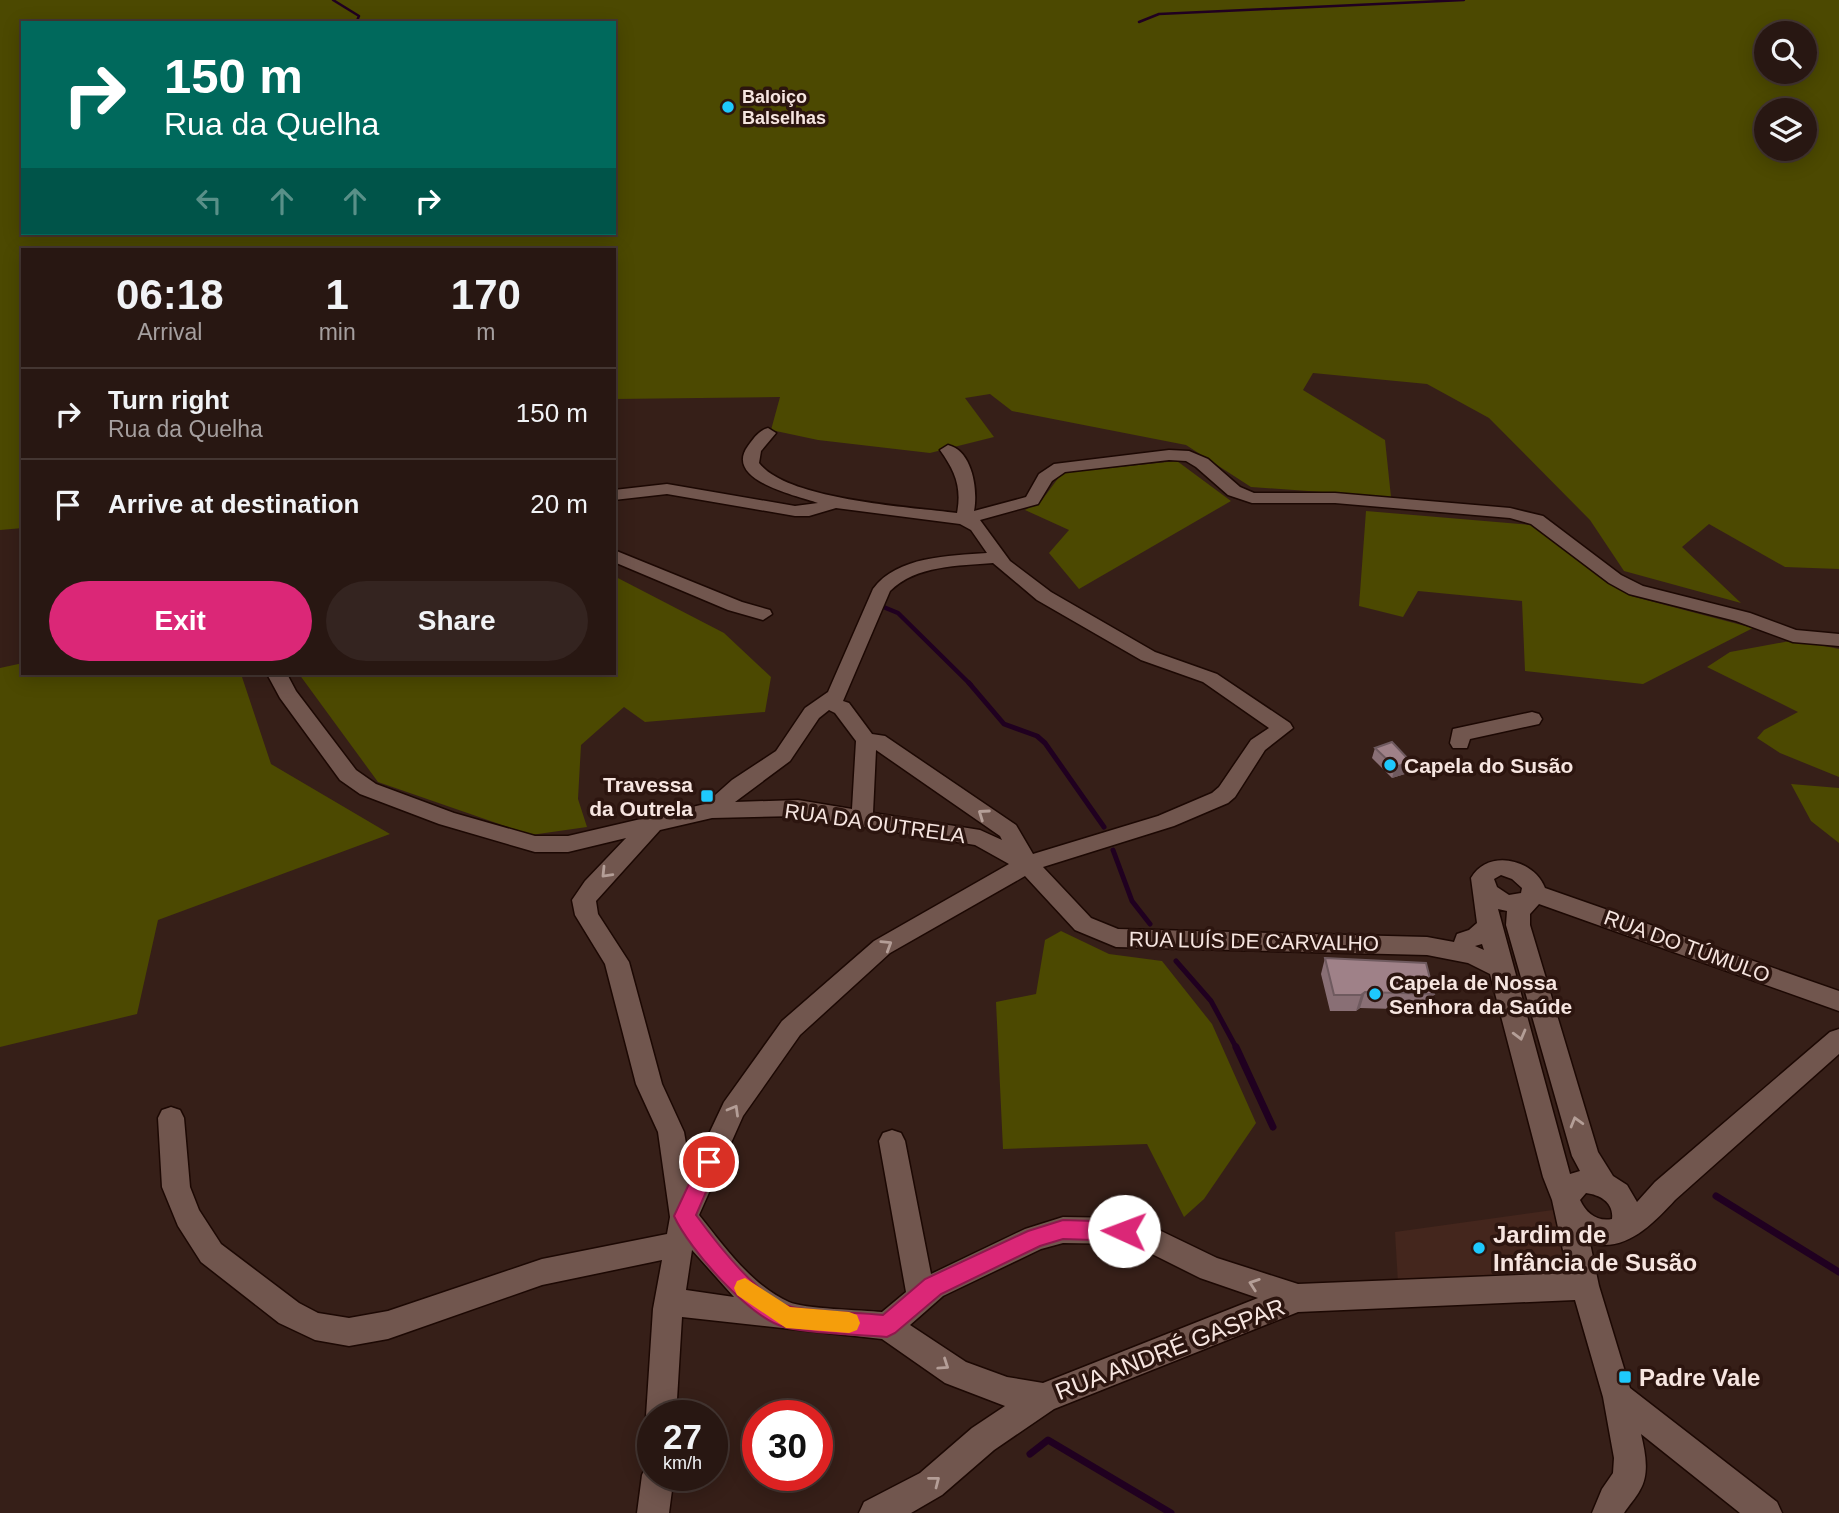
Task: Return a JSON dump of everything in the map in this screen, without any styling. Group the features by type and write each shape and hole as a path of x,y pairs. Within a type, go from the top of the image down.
{"street":[{"path":"768,433 751,454 750,461 755,470 768,481 822,496 835,503 964,519 1015,507 1032,500 1045,478 1060,468 1169,455 1189,456 1202,463 1234,491 1252,498 1335,498 1510,513 1537,520 1615,579 1636,590 1743,617 1793,636 1839,640"},
{"path":"948,450 961,464 967,479 969,501 964,519"},
{"path":"616,495 667,489 795,511 809,511 835,503"},
{"path":"662,1400 669,1302 682,1230 733,1110 791,1028 882,947 990,888 1027,864 1166,821 1220,798 1258,745 1283,728 1210,678 1147,656 1044,596 1004,565 977,526 964,519"},
{"path":"616,556 735,606 762,614"},
{"path":"712,810 740,785 783,756 811,713 836,696 846,678 881,589 888,580 919,568 998,557"},
{"name":"RUA DA OUTRELA","path":"277,675 286,693 348,775 369,789 394,801 535,844 568,844 712,810 798,808 980,838 1027,864"},
{"path":"825,702 842,708 866,740 862,817"},
{"path":"1460,743 1460,734 1532,719"},
{"path":"866,740 878,741 1008,831 1027,864"},
{"path":"653,824 593,887 584,900 587,915 617,962 649,1084 671,1132 682,1230 751,1294 786,1317"},
{"name":"RUA LUÍS DE CARVALHO","path":"1027,864 1083,924 1116,938 1490,948"},
{"path":"1584,1278 1618,1229 1628,1209 1623,1200 1607,1187 1586,1156 1518,925 1530,881 1509,868 1487,871 1482,881 1490,948 1567,1205 1581,1224 1591,1230 1618,1229 1642,1218 1665,1191 1839,1039"},
{"path":"1483,887 1502,902 1526,902"},
{"path":"1490,948 1513,941 1510,925 1512,917 1526,902"},
{"name":"RUA DO TÚMULO","path":"1526,902 1839,1001"},
{"path":"1490,948 1517,957 1523,976 1537,989"},
{"path":"171,1118 176,1187 188,1217 211,1253 289,1313 315,1326 349,1332 388,1325 542,1272 682,1230"},
{"path":"892,1141 921,1296"},
{"path":"1608,1513 1629,1479 1630,1458 1618,1397 1569,1223 1567,1192 1578,1182 1587,1181 1632,1194 1665,1191"},
{"path":"887,1326 933,1287 1024,1244 1063,1230 1124,1231 1149,1239 1210,1269 1298,1298"},
{"name":"RUA ANDRÉ GASPAR","path":"875,1513 931,1484 984,1439 1043,1398 1298,1298 1584,1278"},
{"path":"669,1302 786,1317 887,1326 956,1373 1007,1392 1043,1398"},
{"path":"1618,1397 1766,1513"},
{"path":"653,1513 656,1491"}],"shaded area":[{"path":"0,0 1839,0 1839,569 1785,567 1709,524 1682,547 1741,603 1624,571 1590,520 1489,418 1427,384 1313,373 1303,390 1385,440 1391,497 1251,487 1186,445 1012,411 990,394 965,398 994,437 930,453 818,440 771,430 780,397 616,399 616,248 21,248 21,528 0,530"},
{"path":"1177,461 1231,501 1079,589 1049,553 1069,530 1025,510 1042,500 1062,473"},
{"path":"1366,511 1531,525 1631,596 1753,628 1643,684 1525,671 1522,601 1418,591 1403,617 1359,606"},
{"path":"616,577 724,633 771,677 765,712 645,722 624,707 581,745 578,799 587,827 531,835 378,782 300,675 616,675"},
{"path":"1795,640 1839,649 1839,777 1780,753 1757,738 1764,730 1798,712 1707,667 1730,652"},
{"path":"21,663 21,675 241,675 271,764 390,834 158,920 137,1014 0,1047 0,668"},
{"path":"1791,784 1839,788 1839,843 1811,821"},
{"path":"1061,931 1109,954 1162,961 1212,1024 1256,1123 1204,1199 1184,1217 1147,1144 1003,1149 996,1002 1036,994 1045,940"},
{"name":"Jardim de Infância de Susão","path":"1553,1210 1566,1263 1560,1270 1471,1280 1398,1283 1395,1232"}],"building":[{"path":"1392,742 1411,762 1395,767 1375,748"},
{"path":"1325,958 1426,963 1434,994 1365,992 1361,995 1334,995"}],"waterway":[{"path":"333,0 359,16 357,21"},
{"path":"1139,22 1159,14 1464,0"},
{"path":"881,606 898,613 969,683"},
{"path":"969,683 1004,724 1037,736 1045,743 1104,827"},
{"path":"1113,850 1132,901 1150,924"},
{"path":"1176,961 1211,1001 1236,1048"},
{"path":"1236,1048 1273,1127"},
{"path":"1716,1196 1839,1272"},
{"path":"1030,1454 1048,1440 1171,1513"}],"slow traffic":[{"path":"745,1288 786,1317 849,1323"}],"place":[{"name":"Baloiço Balselhas","path":"728,107"},
{"name":"Capela do Susão","path":"1390,765"},
{"name":"Travessa da Outrela","path":"707,796"},
{"name":"Capela de Nossa Senhora da Saúde","path":"1375,994"},
{"name":"Jardim de Infância de Susão","path":"1479,1248"},
{"name":"Padre Vale","path":"1625,1377"}],"route":[{"path":"709,1162 684,1216 717,1260 751,1294 786,1317 887,1326 933,1287 1035,1238 1063,1230 1124,1231"}]}
